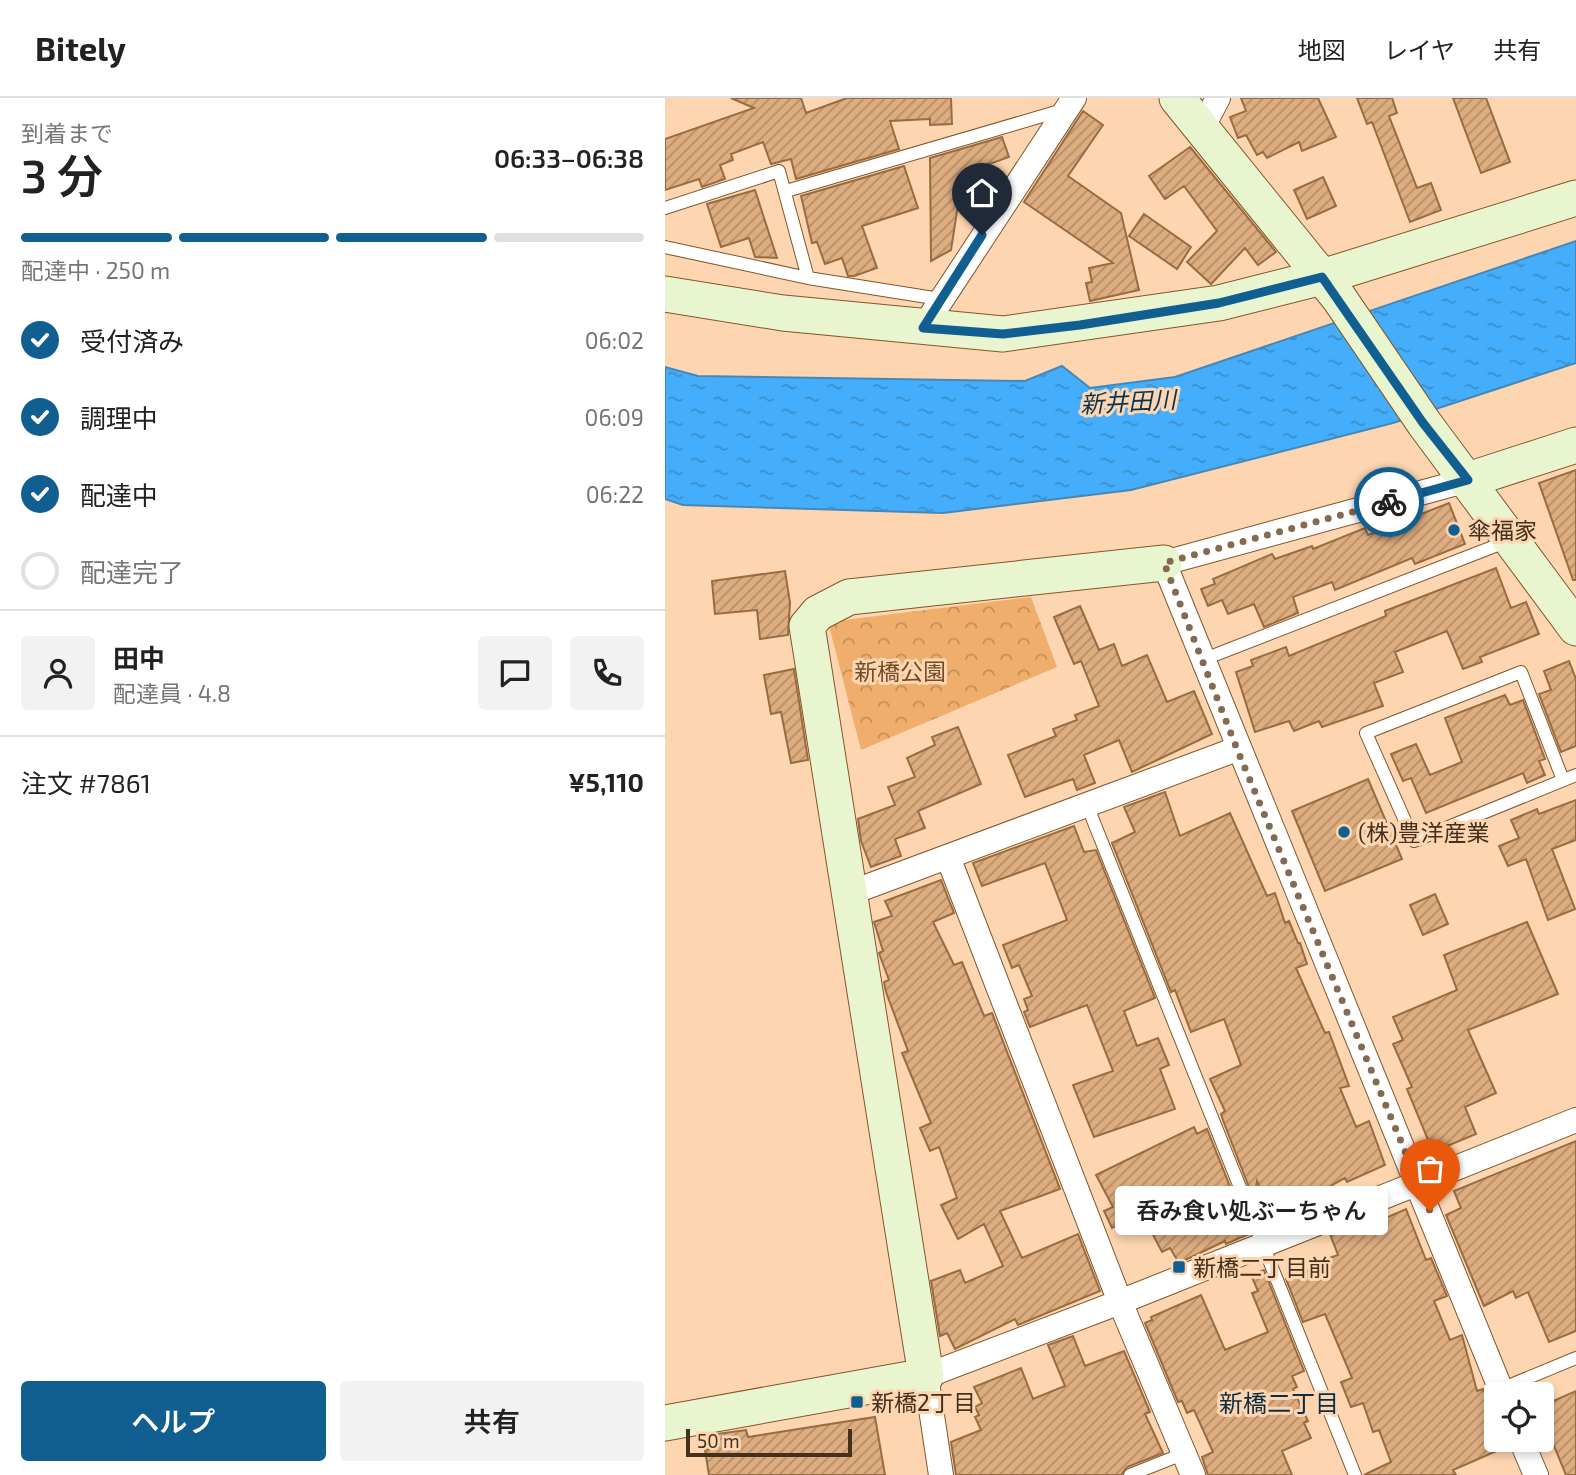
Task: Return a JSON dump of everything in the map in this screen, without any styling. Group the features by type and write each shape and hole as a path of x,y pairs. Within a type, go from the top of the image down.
{"street":[{"path":"1177,98 1331,287 1423,423 1576,628"},
{"path":"1201,130 1218,98"},
{"path":"931,313 1070,104"},
{"path":"665,294 783,313 931,313 1003,334 1331,287 1576,198"},
{"path":"941,1475 807,626 818,613 849,597 1164,563 1468,480 1576,445"},
{"path":"1164,563 1237,749 1418,1181 1498,1382"},
{"path":"850,893 1237,749"},
{"path":"948,857 1120,1302 1189,1464"},
{"path":"665,1423 926,1376 1264,1246 1418,1181 1576,1120"},
{"path":"1526,1452 1536,1475"}],"lane":[{"path":"786,191 1070,104"},
{"path":"665,208 779,171 808,278"},
{"path":"665,247 808,278 931,313"},
{"path":"1202,660 1511,540"},
{"path":"1563,780 1521,671 1366,733 1414,841 1576,775"},
{"path":"1087,805 1355,1475"},
{"path":"1524,1382 1576,1358"},
{"path":"1130,1475 1189,1464"}],"green space":[{"name":"新橋公園","path":"1031,597 1057,667 861,750 828,622"}],"water":[{"name":"新井田川","path":"1576,241 1576,363 1393,423 1131,490 943,513 683,505 665,499 665,367 698,376 1025,381 1062,366 1090,388 1175,377"}],"building":[{"path":"731,98 801,98 806,113 847,98 951,98 952,124 930,125 930,119 890,121 899,149 796,179 791,159 771,164 763,142 731,154 733,160 720,165 725,179 702,187 699,179 665,190 665,139 754,108"},
{"path":"1241,98 1318,98 1336,137 1302,151 1299,142 1267,158 1263,152 1257,155 1246,135 1238,138 1230,117 1246,111"},
{"path":"1357,98 1392,98 1397,113 1389,116 1417,188 1431,183 1441,210 1410,222 1372,122 1367,124"},
{"path":"1453,98 1486,98 1510,162 1481,173"},
{"path":"1083,111 1103,125 1068,176 1121,213 1139,290 1090,301 1086,283 1092,282 1089,268 1113,263 1024,202"},
{"path":"1002,137 1009,157 959,175 965,191 960,192 951,250 931,261 930,158"},
{"path":"1190,147 1276,252 1258,265 1245,248 1211,284 1187,262 1217,231 1184,186 1165,199 1149,176"},
{"path":"904,166 918,208 862,226 877,268 848,276 842,258 825,264 817,242 812,243 801,196"},
{"path":"1323,177 1336,206 1307,219 1294,190"},
{"path":"755,190 777,258 755,257 749,238 721,247 707,204"},
{"path":"1144,214 1191,247 1177,269 1129,236"},
{"path":"1576,470 1576,580 1573,580 1539,483"},
{"path":"1449,503 1465,544 1415,564 1412,558 1335,590 1332,582 1293,597 1298,613 1264,627 1254,604 1228,614 1222,600 1208,606 1201,589 1215,584 1213,579 1272,554 1275,559 1312,546 1313,549 1365,528 1368,535"},
{"path":"1496,568 1511,608 1526,602 1539,634 1480,657 1482,662 1463,669 1447,631 1395,652 1403,672 1374,683 1383,706 1322,727 1319,721 1294,731 1289,721 1255,732 1236,672 1253,666 1251,660 1286,647 1289,656 1386,616 1385,611"},
{"path":"785,571 790,603 788,635 760,639 757,610 715,614 712,581"},
{"path":"1080,606 1099,650 1114,644 1122,666 1147,655 1167,702 1194,691 1212,734 1132,772 1119,740 1084,755 1095,783 1077,790 1073,779 1025,797 1008,755 1056,736 1053,729 1077,720 1075,715 1099,706 1081,661 1074,664 1054,617"},
{"path":"1569,661 1576,679 1576,746 1561,752 1539,694 1551,690 1544,671"},
{"path":"794,669 808,760 791,763 781,712 771,714 764,675"},
{"path":"1505,695 1510,705 1523,700 1545,759 1539,761 1545,775 1527,783 1523,773 1426,813 1411,778 1403,781 1391,754 1416,744 1430,775 1462,762 1445,718"},
{"path":"958,727 981,784 918,811 925,828 895,839 901,856 871,867 861,841 858,819 895,805 888,787 915,777 907,758 935,745 932,737"},
{"path":"1368,779 1402,859 1325,891 1292,811"},
{"path":"1165,792 1180,836 1230,813 1267,896 1275,893 1285,923 1289,921 1300,943 1307,964 1296,968 1325,1033 1329,1032 1349,1086 1340,1088 1356,1127 1369,1121 1385,1165 1347,1182 1345,1178 1297,1205 1300,1212 1275,1222 1257,1181 1254,1200 1221,1114 1225,1111 1210,1079 1241,1065 1224,1019 1191,1032 1175,990 1171,992 1112,843 1135,832 1124,807"},
{"path":"1576,800 1576,840 1552,849 1575,909 1548,920 1526,859 1508,866 1499,846 1519,838 1511,820 1537,809 1539,814"},
{"path":"1074,826 1084,852 1096,850 1155,998 1124,1011 1137,1046 1158,1038 1169,1065 1160,1069 1175,1109 1094,1137 1073,1085 1113,1071 1087,1005 1030,1027 1024,1012 1028,1010 1024,999 1032,996 1019,965 1012,968 1003,945 1067,920 1045,863 982,886 973,863"},
{"path":"941,880 954,913 933,922 954,965 962,962 984,1016 992,1013 1060,1189 1000,1211 1022,1258 1078,1234 1100,1291 1018,1325 1015,1319 955,1349 947,1333 940,1336 931,1281 960,1270 965,1283 1003,1266 984,1224 958,1239 941,1205 957,1198 939,1147 930,1151 920,1128 931,1123 902,1053 908,1051 886,992 884,982 889,980 879,953 883,951 874,922 892,916 885,901"},
{"path":"1435,894 1448,924 1423,935 1410,905"},
{"path":"1527,922 1558,994 1468,1030 1496,1093 1465,1107 1476,1134 1433,1152 1407,1089 1412,1087 1393,1044 1403,1040 1393,1017 1457,990 1444,955"},
{"path":"1194,1127 1197,1134 1207,1129 1249,1234 1226,1244 1225,1241 1179,1263 1170,1248 1162,1252 1150,1229 1142,1233 1133,1218 1112,1228 1104,1211 1113,1207 1096,1175"},
{"path":"1576,1141 1576,1331 1549,1342 1528,1292 1516,1298 1513,1291 1484,1306 1446,1215 1461,1208 1454,1191"},
{"path":"1406,1209 1426,1260 1431,1258 1447,1296 1434,1301 1450,1340 1462,1335 1477,1391 1483,1389 1484,1391 1484,1452 1494,1452 1453,1470 1456,1475 1364,1475 1391,1462 1379,1430 1373,1432 1363,1403 1351,1407 1341,1382 1352,1378 1325,1314 1303,1322 1286,1279 1325,1264 1324,1260 1338,1255 1330,1234 1351,1226 1354,1232"},
{"path":"1264,1270 1304,1371 1292,1376 1297,1387 1293,1389 1308,1421 1304,1423 1311,1438 1282,1451 1292,1475 1208,1475 1202,1457 1213,1452 1194,1410 1187,1413 1182,1401 1178,1402 1145,1323 1152,1320 1151,1317 1201,1295 1225,1350 1268,1332 1252,1293 1258,1291 1251,1275"},
{"path":"1073,1336 1085,1366 1124,1351 1150,1412 1145,1414 1163,1453 1127,1467 1121,1475 956,1475 951,1442 981,1430 975,1417 979,1415 975,1407 982,1403 974,1387 1021,1368 1033,1399 1065,1386 1048,1345"},
{"path":"1576,1391 1576,1475 1566,1475 1554,1446 1554,1401"},
{"path":"875,1417 885,1475 709,1475 705,1450 718,1447 716,1434 746,1430 748,1437"}],"way so far":[{"path":"1389,502 1164,563 1237,749 1430,1211"}],"place":[{"name":"傘福家","path":"1454,530"},
{"name":"(株)豊洋産業","path":"1344,832"},
{"name":"呑み食い処ぶーちゃん","path":"1430,1211"},
{"name":"新橋二丁目前","path":"1179,1267"},
{"name":"新橋2丁目","path":"857,1402"}],"district":[{"name":"新橋二丁目","path":"1279,1402"}],"route":[{"path":"982,235 923,328 1003,334 1080,325 1219,303 1322,277 1423,423 1468,480 1389,502"}]}
